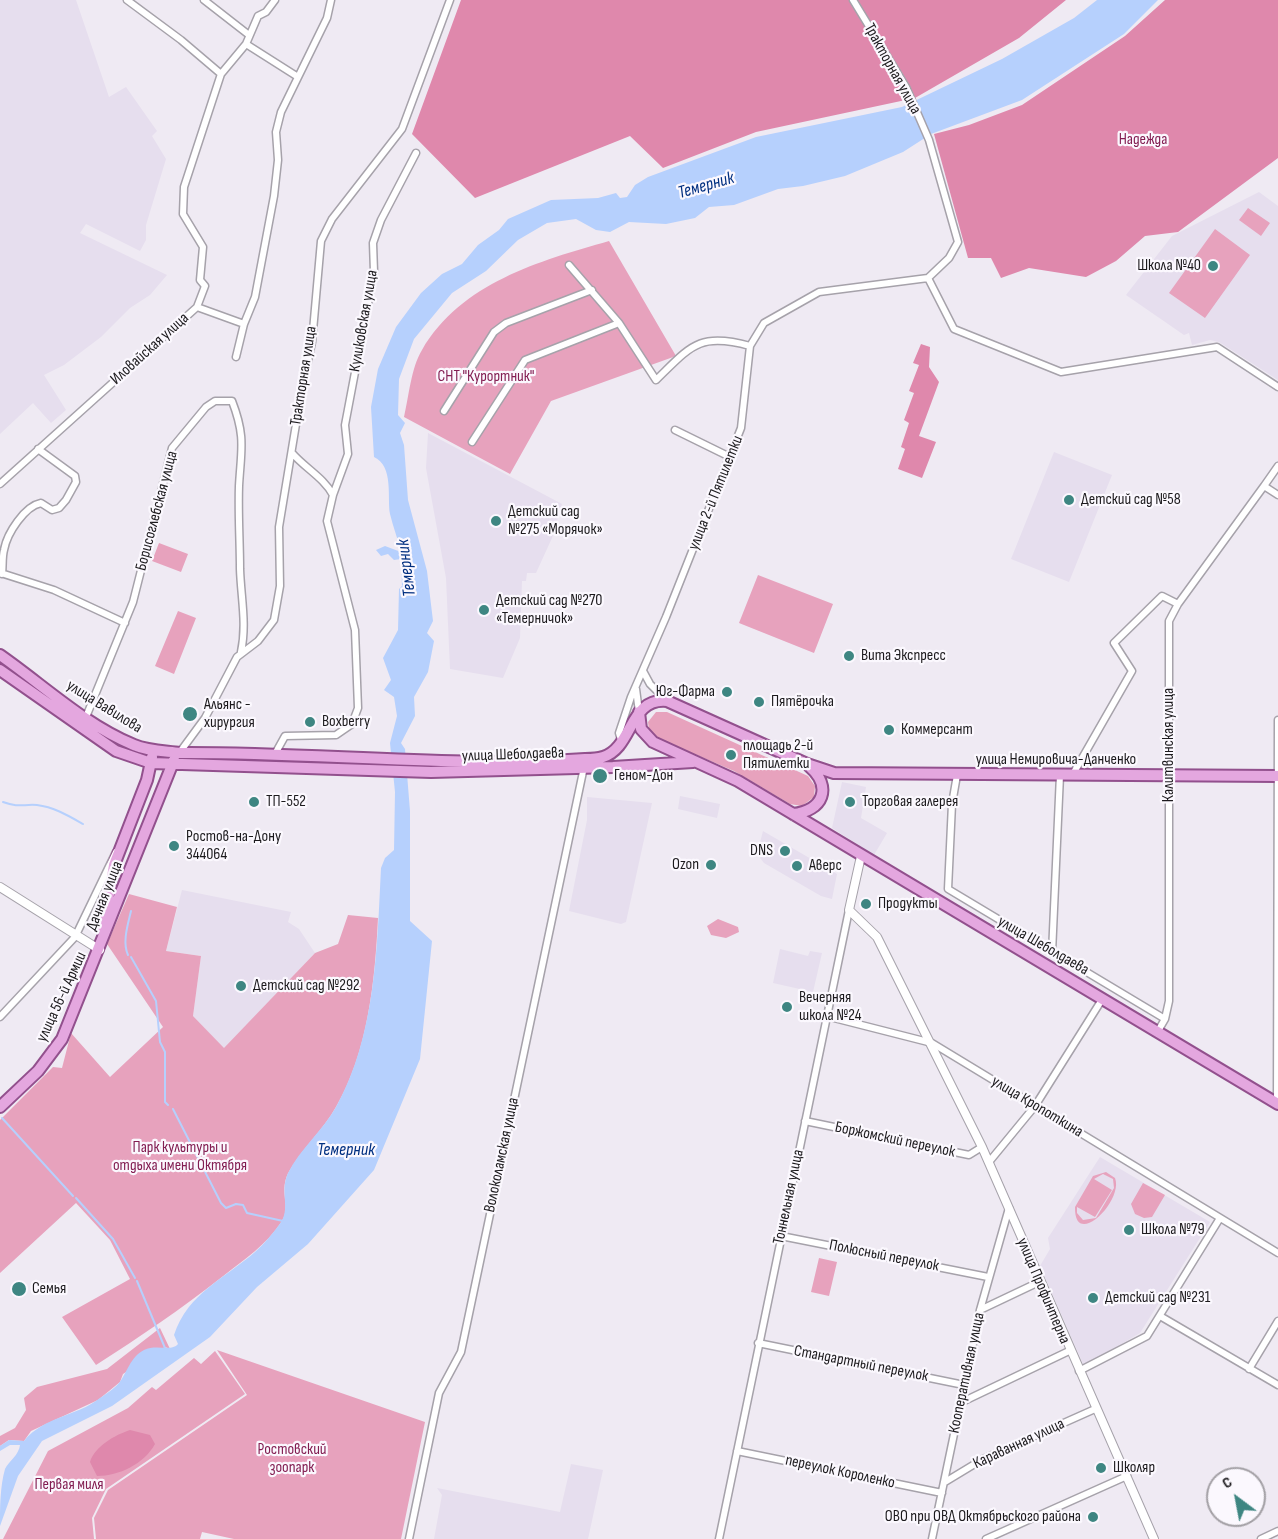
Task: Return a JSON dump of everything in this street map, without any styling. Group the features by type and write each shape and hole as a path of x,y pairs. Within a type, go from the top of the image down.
{"main road":[{"name":"улица Вавилова","path":"0,655 86,717 136,746 180,753 274,754 347,763"},
{"name":"улица Вавилова","path":"0,670 116,751 151,763 171,765 347,763"},
{"path":"589,764 604,757 621,740 639,712 654,701 667,701 807,764 820,779 822,795 819,802 810,810 793,814 738,781 647,738 639,723 639,712"},
{"name":"Дачная улица","path":"100,950 114,865 135,812 154,750"},
{"name":"Дачная улица","path":"100,950 171,765 180,753"},
{"path":"589,764 699,761"},
{"name":"улица Шеболдаева","path":"347,763 432,767 589,764"},
{"name":"улица Немировича-Данченко","path":"807,764 834,773 1277,776"},
{"path":"135,812 139,851"},
{"name":"улица Шеболдаева","path":"793,814 1278,1104"},
{"name":"улица 56-й Армии","path":"0,1107 39,1071 55,1050 100,950"}],"street":[{"path":"127,0 182,40 221,74"},
{"path":"204,0 249,35"},
{"name":"Иловайская улица","path":"0,484 197,307 205,286 200,280 203,247 183,214 184,187 221,74 246,44 258,16 266,12 275,0"},
{"path":"236,357 244,324 255,297 274,196 278,160 276,132 281,111 327,18 331,0"},
{"name":"Тракторная улица","path":"180,753 205,718 241,652 258,641 274,620 280,586 279,527 312,342 321,241 332,219 402,129 450,0"},
{"name":"Тракторная улица","path":"854,0 895,67 912,101 928,139 958,242 950,258 928,278"},
{"path":"246,44 298,77"},
{"name":"Куликовская улица","path":"274,754 285,736 336,735 352,724 358,708 356,630 327,521 333,495 348,454 345,425 374,272 373,243 381,220 416,153"},
{"path":"569,265 619,323 656,380 689,349 709,340 723,339 750,346"},
{"path":"928,278 954,329 1061,372 1217,347 1278,387"},
{"name":"улица 2-й Пятилетки","path":"621,740 620,733 636,686 741,428 750,346 764,323 819,292 928,278"},
{"path":"444,411 494,332 506,322 592,290"},
{"path":"197,307 244,324"},
{"path":"472,442 525,360 619,323"},
{"name":"Борисоглебская улица","path":"86,717 125,623 139,582 143,554 172,448 206,406 215,401 232,401 240,426 243,458 239,486 241,591 245,632 241,652"},
{"path":"675,430 730,457"},
{"path":"38,449 75,476 76,482 59,508 52,510 41,503 33,504 27,510 6,542 1,573 54,590 125,623"},
{"path":"292,453 327,485 333,495"},
{"name":"Калитвинская улица","path":"1158,1031 1165,1019 1169,1002 1169,621 1178,604 1278,466"},
{"path":"1264,486 1278,495"},
{"path":"1072,775 1132,671 1114,643 1162,596 1178,604"},
{"path":"643,670 650,684 667,701"},
{"path":"636,686 639,712"},
{"path":"1278,720 1278,1104"},
{"name":"Волоколамская улица","path":"409,1539 440,1393 461,1352 589,764"},
{"path":"957,775 952,804 948,889 1165,1019"},
{"path":"1052,953 1060,775"},
{"name":"Дачная улица","path":"0,1017 75,937 111,859 122,844"},
{"name":"Тоннельная улица","path":"719,1539 861,856"},
{"path":"0,887 75,937 100,950"},
{"path":"849,910 877,938 932,1043"},
{"path":"989,1162 1035,1106 1103,998"},
{"name":"улица Кропоткина","path":"826,1016 932,1043 1278,1253"},
{"name":"улица Профинтерна","path":"932,1043 989,1162 1069,1351 1154,1539"},
{"name":"Боржомский переулок","path":"805,1121 969,1155 982,1147"},
{"name":"Кооперативная улица","path":"932,1539 980,1310 1008,1208"},
{"path":"1078,1371 1147,1336 1220,1218"},
{"name":"Полюсный переулок","path":"781,1236 988,1277"},
{"path":"980,1310 1039,1282"},
{"path":"1160,1316 1278,1385"},
{"path":"1249,1369 1278,1321"},
{"name":"Стандартный переулок","path":"758,1343 964,1385"},
{"path":"960,1403 1069,1351"},
{"name":"Караванная улица","path":"945,1482 983,1459 1095,1409"},
{"name":"переулок Короленко","path":"737,1451 942,1493"},
{"path":"986,1539 1127,1476"},
{"path":"1261,1539 1278,1532"}],"shaded area":[{"path":"0,0 76,0 109,97 126,87 157,131 152,136 166,159 146,225 146,240 140,251 86,224 80,233 167,275 150,295 130,308 101,337 64,365 44,375 66,410 51,423 33,403 0,434"},
{"name":"Школа №40","path":"1259,192 1278,206 1278,380 1219,342 1210,340 1192,345 1189,333 1184,335 1126,295 1172,236"},
{"name":"Детский сад №275 «Морячок»","path":"428,433 562,504 552,538 536,573 527,573 526,581 522,581 520,638 503,678 450,669 446,578 426,468"},
{"name":"Детский сад №58","path":"1054,452 1112,475 1069,582 1011,559"},
{"name":"Торговая галерея","path":"842,782 866,787 861,818 887,833 874,855 832,828"},
{"path":"680,796 720,804 717,818 678,809"},
{"path":"587,797 652,803 626,922 621,924 569,911 587,820"},
{"name":"Аверс","path":"763,831 837,874 832,899 821,896 764,863 757,854"},
{"name":"Детский сад №292","path":"182,890 291,912 288,922 299,929 315,953 224,1049 193,1016 201,956 166,951"},
{"path":"780,949 808,956 810,951 822,953 813,992 773,983"},
{"name":"Школа №79","path":"1100,1157 1210,1222 1140,1333 1084,1366 1040,1266 1050,1249 1048,1238"},
{"path":"571,1464 603,1470 588,1539 434,1539 442,1495 437,1488 560,1512"}],"green space":[{"path":"461,0 1066,0 1019,38 915,98 756,132 663,168 630,136 475,198 412,134"},
{"name":"Надежда","path":"1165,0 1278,0 1278,158 1178,232 1145,236 1116,261 1086,277 1029,268 1001,278 991,258 968,258 934,134 969,125 1022,105 1125,36"},
{"path":"1248,208 1270,223 1261,236 1239,220"},
{"path":"1215,229 1250,255 1205,318 1169,293"},
{"name":"СНТ \"Курортник\"","path":"609,241 676,356 551,401 510,474 404,417 418,357 438,327 458,308 480,291 504,278 556,257"},
{"path":"921,344 930,347 929,367 939,382 919,436 936,442 922,478 898,469 905,449 901,447 909,423 904,420 914,393 909,391 919,365 913,363"},
{"path":"159,543 188,554 181,572 152,561"},
{"path":"758,575 833,604 814,653 739,623"},
{"path":"178,611 196,618 174,674 155,666"},
{"path":"656,712 667,712 808,776 815,786 814,797 802,806 790,804 734,771 657,738 649,729 648,722"},
{"name":"Парк культуры и отдыха имени Октября","path":"129,894 177,907 166,951 201,956 193,1016 224,1048 315,953 338,944 348,915 378,918 377,942 368,1016 356,1063 336,1107 295,1162 286,1178 284,1191 286,1209 282,1221 262,1245 191,1301 96,1365 62,1317 130,1279 110,1240 76,1203 0,1273 0,1120 53,1067 62,1068 71,1033 110,1077 163,1027 107,944"},
{"path":"718,919 738,927 739,932 726,938 711,935 707,926"},
{"path":"1106,1172 1115,1178 1116,1188 1106,1209 1098,1217 1090,1223 1082,1224 1077,1219 1075,1207 1093,1176","holes":["1103,1174 1113,1179 1114,1188 1096,1218 1083,1220 1077,1213 1077,1207 1095,1217 1112,1190 1094,1179"]},
{"path":"1143,1183 1165,1195 1152,1217 1144,1218 1135,1214 1131,1204"},
{"path":"819,1258 837,1262 829,1296 811,1292"},
{"path":"160,1328 170,1349 165,1347 123,1374 120,1382 98,1400 31,1431 24,1441 9,1440 0,1446 0,1436 15,1428 26,1410 24,1398 37,1387 107,1369"},
{"name":"Ростовский зоопарк","path":"217,1350 425,1422 401,1539 234,1539 202,1532 200,1539 96,1539 94,1518 108,1490 247,1395"},
{"name":"Первая миля","path":"215,1351 245,1394 106,1489 92,1518 94,1539 3,1539 48,1451 128,1408 152,1387 156,1390 194,1358 201,1364"},
{"path":"130,1430 150,1435 155,1444 138,1463 130,1468 114,1474 97,1476 90,1462 96,1451 112,1438"}],"water":[{"name":"Темерник","path":"1097,0 1158,0 1124,34 1022,100 931,134 903,152 845,176 803,186 778,189 734,205 709,207 695,218 666,224 629,222 610,232 596,230 576,219 547,223 518,240 486,271 452,293 414,339 399,379 398,415 405,423 400,433 404,445 408,500 427,571 433,621 427,633 434,641 428,672 414,697 415,716 401,743 405,749 410,811 410,921 432,941 420,1059 374,1170 308,1244 257,1287 210,1337 112,1406 42,1441 18,1476 0,1526 1,1490 5,1469 18,1452 20,1445 10,1445 0,1451 0,1446 9,1440 24,1441 41,1426 91,1404 117,1385 132,1361 144,1350 172,1347 178,1344 174,1335 188,1308 208,1288 258,1249 283,1219 288,1173 336,1107 359,1050 367,1021 376,959 381,868 385,858 394,850 395,792 390,743 397,716 394,697 384,690 391,680 383,658 398,630 399,589 402,586 401,559 394,560 388,554 381,556 376,550 385,546 401,552 390,514 385,467 374,457 371,407 378,369 396,327 421,293 442,274 462,264 478,245 499,230 508,219 551,200 598,198 616,193 620,198 627,197 635,185 648,177 756,137 902,107 1002,59 1074,18"}],"waterway":[{"path":"3,802 49,808 83,824"},
{"path":"128,955 126,939 131,911"},
{"path":"131,957 156,1001 160,1042 165,1052 165,1102 168,1105"},
{"path":"173,1109 221,1203 226,1208 236,1204 243,1205 247,1213 283,1221"},
{"path":"2,1118 73,1196"},
{"path":"76,1198 113,1239 135,1278"},
{"path":"137,1281 165,1348"}],"place":[{"name":"Школа №40","path":"1213,266"},
{"name":"Детский сад №58","path":"1069,500"},
{"name":"Детский сад №275 «Морячок»","path":"496,521"},
{"name":"Детский сад №270 «Темерничок»","path":"484,610"},
{"name":"Вита Экспресс","path":"849,656"},
{"name":"Юг-Фарма","path":"727,692"},
{"name":"Пятёрочка","path":"759,702"},
{"name":"Альянс - хирургия","path":"190,714"},
{"name":"Boxberry","path":"310,722"},
{"name":"Коммерсант","path":"889,730"},
{"name":"площадь 2-й Пятилетки","path":"731,755"},
{"name":"Геном-Дон","path":"600,776"},
{"name":"ТП-552","path":"254,802"},
{"name":"Торговая галерея","path":"850,802"},
{"name":"Ростов-на-Дону 344064","path":"174,846"},
{"name":"DNS","path":"785,851"},
{"name":"Ozon","path":"711,865"},
{"name":"Аверс","path":"797,866"},
{"name":"Продукты","path":"866,904"},
{"name":"Детский сад №292","path":"241,986"},
{"name":"Вечерняя школа №24","path":"787,1007"},
{"name":"Школа №79","path":"1129,1230"},
{"name":"Семья","path":"19,1289"},
{"name":"Детский сад №231","path":"1093,1298"},
{"name":"Школяр","path":"1101,1468"},
{"name":"ОВО при ОВД Октябрьского района","path":"1093,1517"}]}
